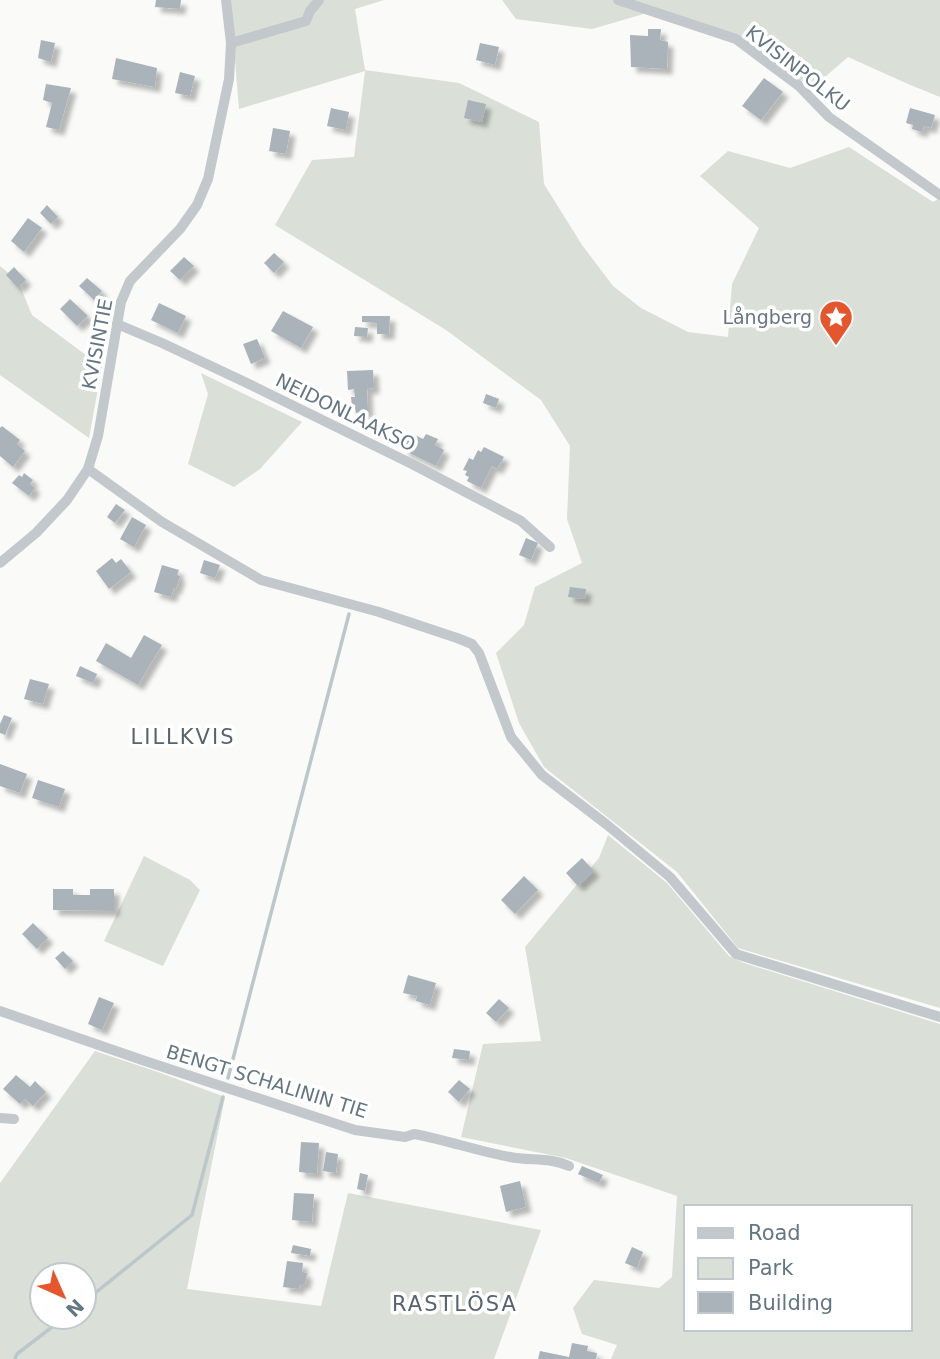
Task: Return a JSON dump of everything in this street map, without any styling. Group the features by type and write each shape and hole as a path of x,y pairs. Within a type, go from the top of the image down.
{"street":[{"name":"KVISINTIE","path":"0,563 36,533 67,500 88,469 98,436 121,302 130,281 180,229 197,205 208,179 229,79 232,43 226,0"},
{"path":"232,43 306,21 319,0"},
{"name":"KVISINPOLKU","path":"618,0 736,39 799,86 829,117 940,195"},
{"name":"NEIDONLAAKSO","path":"117,324 249,384 412,464 521,521 550,547"},
{"path":"88,469 162,522 261,580 379,612 472,645 480,653 511,737 542,775 670,877 736,954 940,1017"},
{"name":"BENGT SCHALININ TIE","path":"0,1011 355,1130 405,1138 414,1134 484,1152 522,1159 559,1161 569,1166"},
{"path":"0,1118 15,1119"}],"green space":[{"path":"230,0 384,0 355,9 365,70 459,83 539,122 544,184 582,245 613,286 641,308 688,332 728,337 732,284 759,228 700,176 728,151 790,168 849,147 933,202 940,198 940,1008 738,948 677,872 544,767 519,723 496,653 524,625 535,587 582,563 567,519 570,446 541,400 446,330 275,225 312,160 354,157 365,71 239,109"},
{"path":"502,0 940,0 940,97 848,57 810,90 734,43 647,13 592,29 516,19"},
{"path":"0,266 18,281 32,315 102,367 89,438 0,375"},
{"path":"201,373 302,422 260,469 234,487 188,464 208,394"},
{"path":"608,835 667,883 729,956 940,1024 940,1359 611,1359 617,1345 582,1334 573,1308 594,1280 659,1288 672,1277 677,1196 566,1158 461,1137 483,1044 541,1041 525,947 599,858"},
{"path":"144,856 190,880 200,890 163,966 104,941"},
{"path":"95,1051 225,1097 187,1289 321,1306 348,1193 541,1230 494,1359 0,1359 0,1183"}],"building":[{"path":"156,0 181,0 180,9 155,7"},
{"path":"648,29 661,29 660,40 668,42 667,69 631,67 630,35 648,36"},
{"path":"41,40 55,43 51,62 38,58"},
{"path":"480,43 499,47 495,65 476,60"},
{"path":"116,58 157,68 155,87 112,79"},
{"path":"180,72 195,76 190,96 175,93"},
{"path":"764,78 783,92 761,120 742,106"},
{"path":"46,84 71,88 59,130 46,127 52,103 43,100"},
{"path":"468,100 486,104 482,122 464,118"},
{"path":"331,108 349,112 346,130 327,126"},
{"path":"910,108 935,115 931,128 924,126 922,132 912,129 913,125 906,123"},
{"path":"273,128 290,131 286,154 269,151"},
{"path":"47,205 58,217 51,224 40,213"},
{"path":"28,218 42,228 24,252 11,241"},
{"path":"274,253 284,262 274,273 264,263"},
{"path":"184,257 194,266 180,280 170,271"},
{"path":"14,267 26,280 18,288 6,275"},
{"path":"87,278 102,291 94,300 79,286"},
{"path":"70,299 88,316 77,326 60,309"},
{"path":"159,303 186,316 178,333 151,320"},
{"path":"283,311 313,327 301,348 271,331"},
{"path":"362,316 390,316 389,334 377,334 377,323 362,322"},
{"path":"355,327 368,328 367,337 354,336"},
{"path":"257,339 265,358 251,364 243,344"},
{"path":"373,370 374,388 367,389 368,412 356,413 355,408 352,408 351,397 355,397 354,389 348,390 347,371"},
{"path":"486,394 499,399 496,408 483,403"},
{"path":"388,425 406,435 402,443 384,433"},
{"path":"2,426 20,440 17,444 25,451 13,467 0,456"},
{"path":"411,433 423,439 426,434 438,439 435,445 444,450 436,466 403,450"},
{"path":"484,447 504,457 497,469 492,466 481,488 467,481 467,471 463,470 469,458 473,460 478,450 481,452"},
{"path":"24,473 33,480 30,484 35,488 29,496 12,483"},
{"path":"116,504 125,510 115,523 107,517"},
{"path":"132,517 146,525 134,547 120,539"},
{"path":"526,538 538,543 531,560 519,555"},
{"path":"112,558 116,563 121,559 131,572 109,589 96,571"},
{"path":"204,560 220,565 215,578 200,573"},
{"path":"162,565 179,570 177,575 180,576 171,597 154,592"},
{"path":"570,587 586,589 585,599 568,597"},
{"path":"144,635 162,645 138,685 96,661 106,643 131,658"},
{"path":"80,666 97,674 93,683 76,676"},
{"path":"30,679 49,684 43,704 24,699"},
{"path":"4,715 12,718 5,735 0,733"},
{"path":"0,764 27,774 20,793 0,786"},
{"path":"38,780 65,789 59,807 32,798"},
{"path":"582,858 594,871 578,886 566,873"},
{"path":"524,876 538,890 515,914 501,900"},
{"path":"53,889 73,889 73,895 90,895 90,889 114,889 114,911 53,910"},
{"path":"33,923 48,938 37,949 22,934"},
{"path":"63,951 73,961 65,969 55,958"},
{"path":"408,975 436,983 430,1005 416,1001 417,996 403,993"},
{"path":"99,997 114,1003 102,1030 88,1024"},
{"path":"499,999 509,1008 496,1022 486,1013"},
{"path":"454,1049 470,1051 469,1060 452,1058"},
{"path":"16,1075 30,1087 35,1081 46,1092 33,1106 25,1099 20,1104 3,1089"},
{"path":"459,1080 470,1089 459,1102 448,1092"},
{"path":"301,1142 319,1143 317,1174 299,1172"},
{"path":"326,1152 338,1154 336,1173 323,1171"},
{"path":"582,1166 603,1175 599,1183 578,1174"},
{"path":"360,1173 368,1175 365,1191 357,1189"},
{"path":"520,1181 526,1207 506,1212 500,1186"},
{"path":"294,1193 314,1194 312,1222 292,1220"},
{"path":"293,1245 311,1249 310,1256 291,1253"},
{"path":"632,1247 643,1252 637,1268 625,1263"},
{"path":"287,1261 303,1263 302,1272 307,1273 305,1284 300,1284 299,1289 283,1287"},
{"path":"572,1343 588,1346 587,1351 597,1353 596,1359 538,1359 540,1351 569,1357"}],"waterway":[{"path":"228,1078 349,614"},
{"path":"98,1291 192,1215 223,1097"},
{"path":"15,1359 17,1354 47,1331"}],"place":[{"name":"Långberg","path":"836,347"}],"district":[{"name":"LILLKVIS","path":"183,737"},
{"name":"RASTLÖSA","path":"455,1304"}]}
